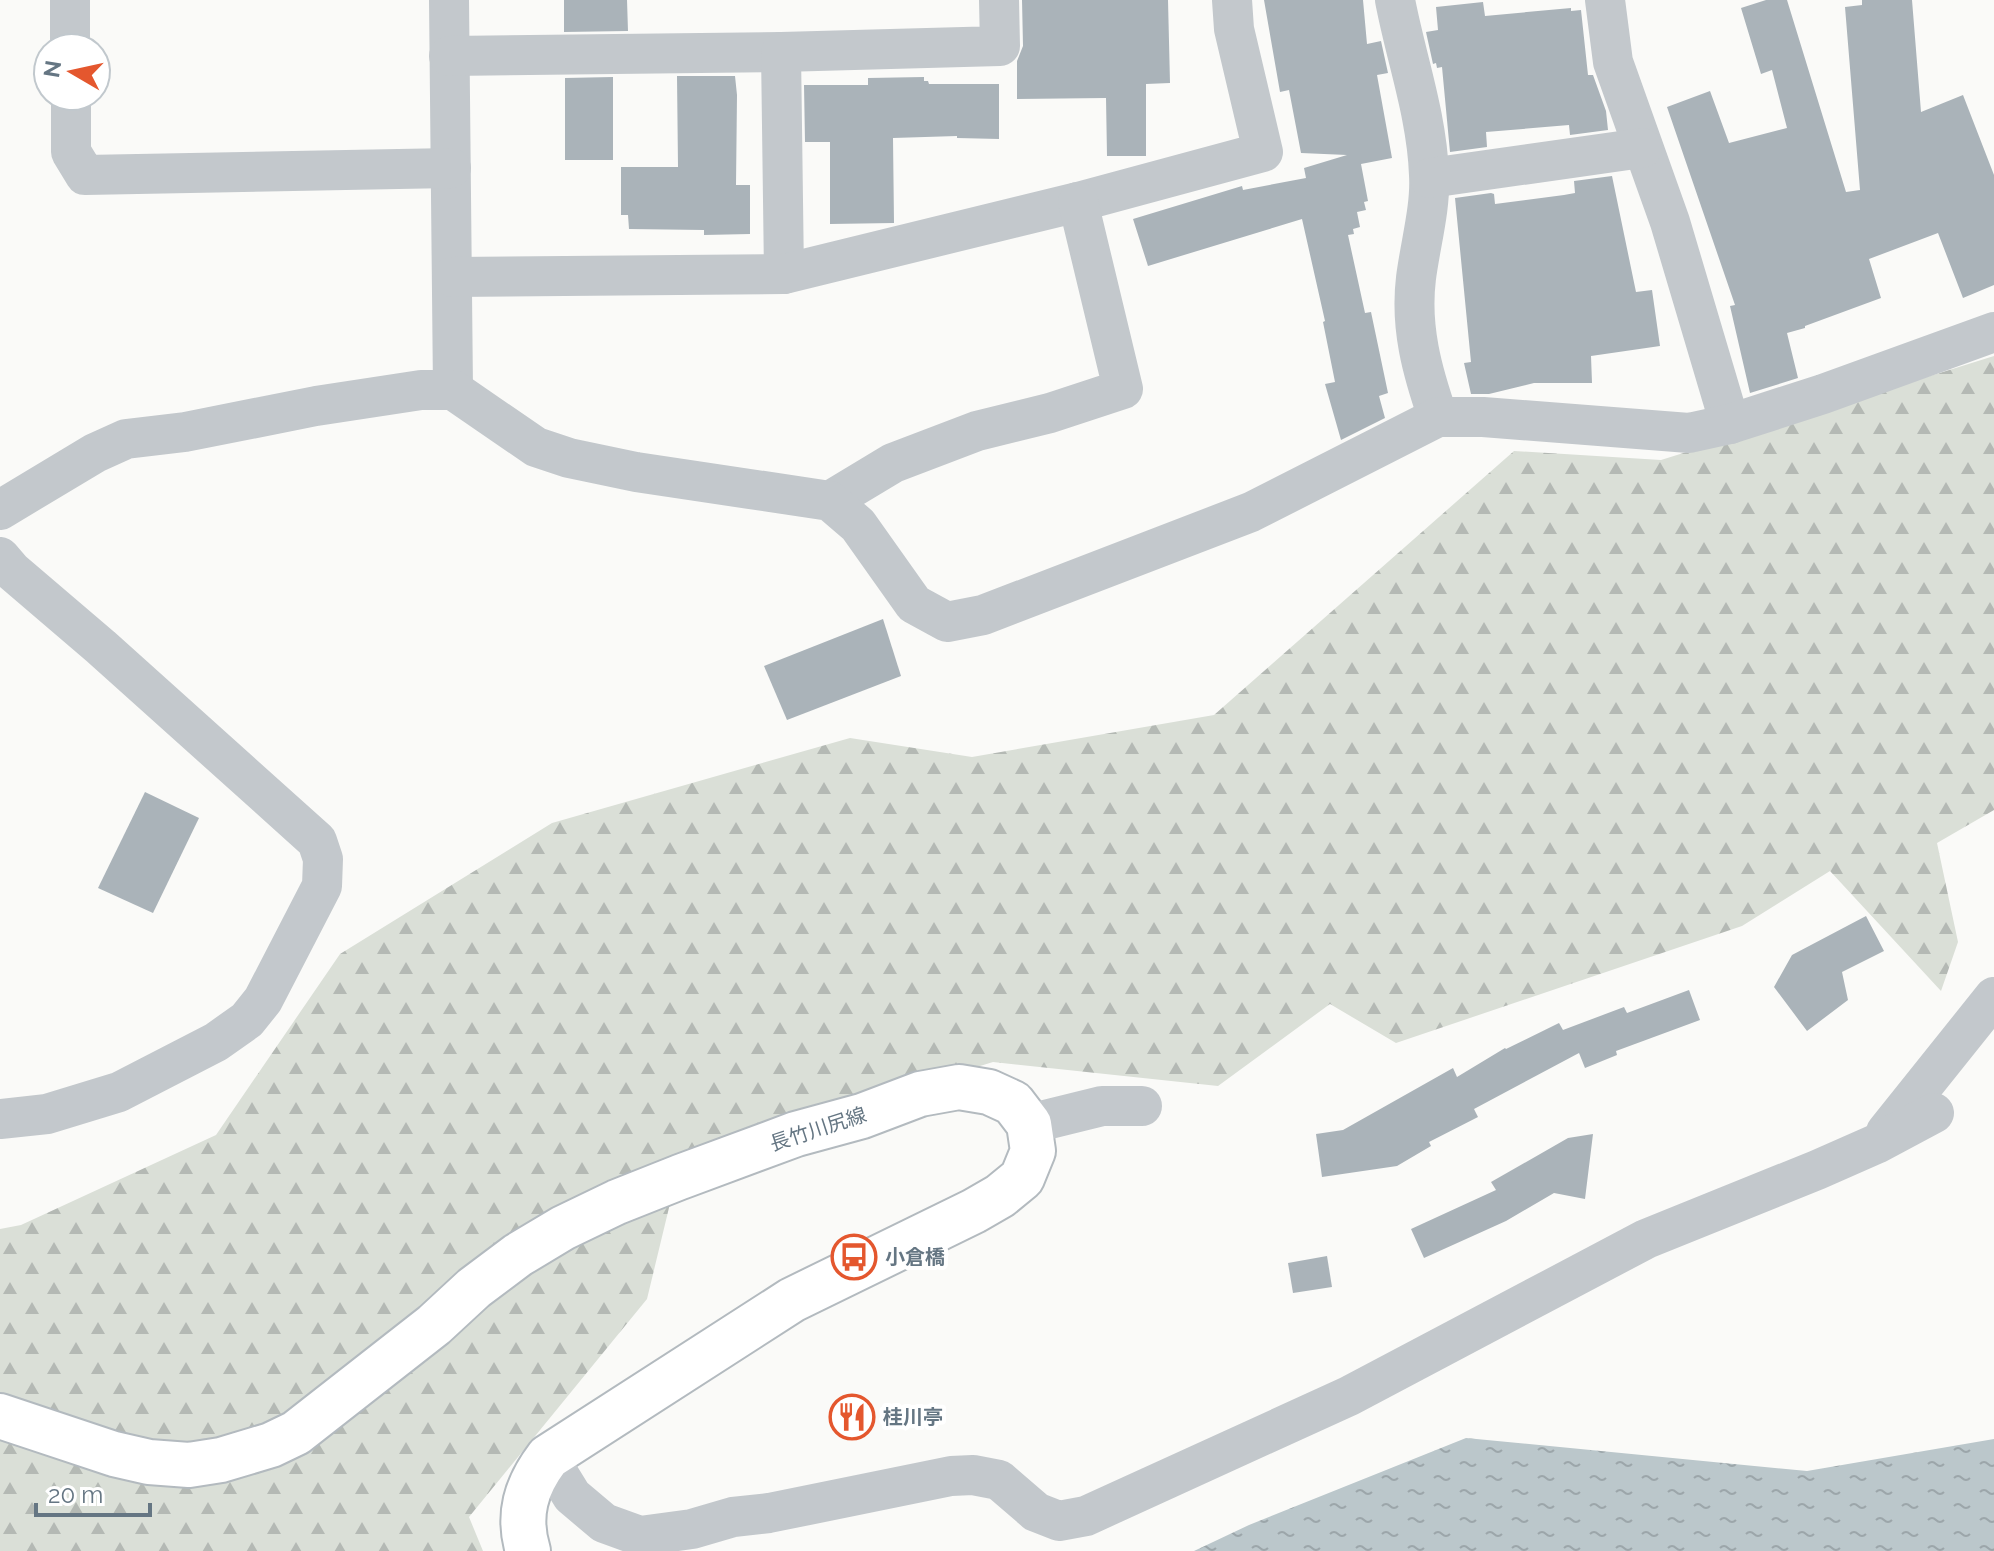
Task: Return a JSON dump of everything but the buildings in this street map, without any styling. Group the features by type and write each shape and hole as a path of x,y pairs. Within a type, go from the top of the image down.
{"main road":[{"name":"長竹川尻線","path":"0,1416 114,1454 149,1462 189,1465 248,1453 296,1433 518,1255 563,1228 617,1202 796,1134 862,1116 920,1094 946,1089 959,1087 989,1092 1013,1103 1029,1124"},
{"path":"525,1541 526,1500 534,1477 548,1457 792,1300 1000,1196 1022,1178 1028,1165 1033,1151 1029,1124"}],"street":[{"path":"70,0 70,32"},
{"path":"449,0 453,390"},
{"path":"449,56 1000,46 999,0"},
{"path":"452,277 784,274 1078,202 1263,152 1234,29 1232,0"},
{"path":"1395,0 1424,127 1430,178 1415,282 1414,329 1424,375 1438,417"},
{"path":"1605,0 1613,62 1670,222 1730,424"},
{"path":"781,52 784,274"},
{"path":"71,112 71,152 85,175 451,168"},
{"path":"1430,178 1642,148"},
{"path":"830,501 893,463 977,431 1050,413 1123,389 1078,202"},
{"path":"0,510 95,453 126,439 185,432 406,392 453,390 536,447 569,458 636,472 830,501 858,525 914,604 947,622 983,615 1251,512 1438,417 1483,417 1689,433 1730,424 1823,394 1994,332"},
{"path":"0,557 12,571 317,841 323,859 322,886 263,1000 247,1020 216,1042 119,1092 47,1114 0,1119"},
{"path":"1876,1144 1994,997"},
{"path":"1029,1124 1102,1106 1142,1106"},
{"path":"548,1457 572,1496 604,1523 640,1536 692,1529 733,1517 769,1513 951,1476 973,1475 999,1480 1036,1512 1059,1521 1086,1516 1349,1396 1646,1239 1876,1144 1934,1113"}],"green space":[{"path":"1994,356 1994,810 1937,843 1958,942 1941,991 1830,871 1742,926 1396,1043 1330,1004 1218,1086 993,1062 681,1158 647,1299 469,1517 483,1551 0,1551 0,1229 21,1225 216,1135 340,954 552,823 850,738 972,757 1214,715 1514,451 1661,460"}],"water":[{"path":"1466,1438 1807,1471 1994,1439 1994,1551 1194,1551 1249,1525"}],"place":[{"name":"小倉橋","path":"854,1257"},
{"name":"桂川亭","path":"852,1417"}]}
